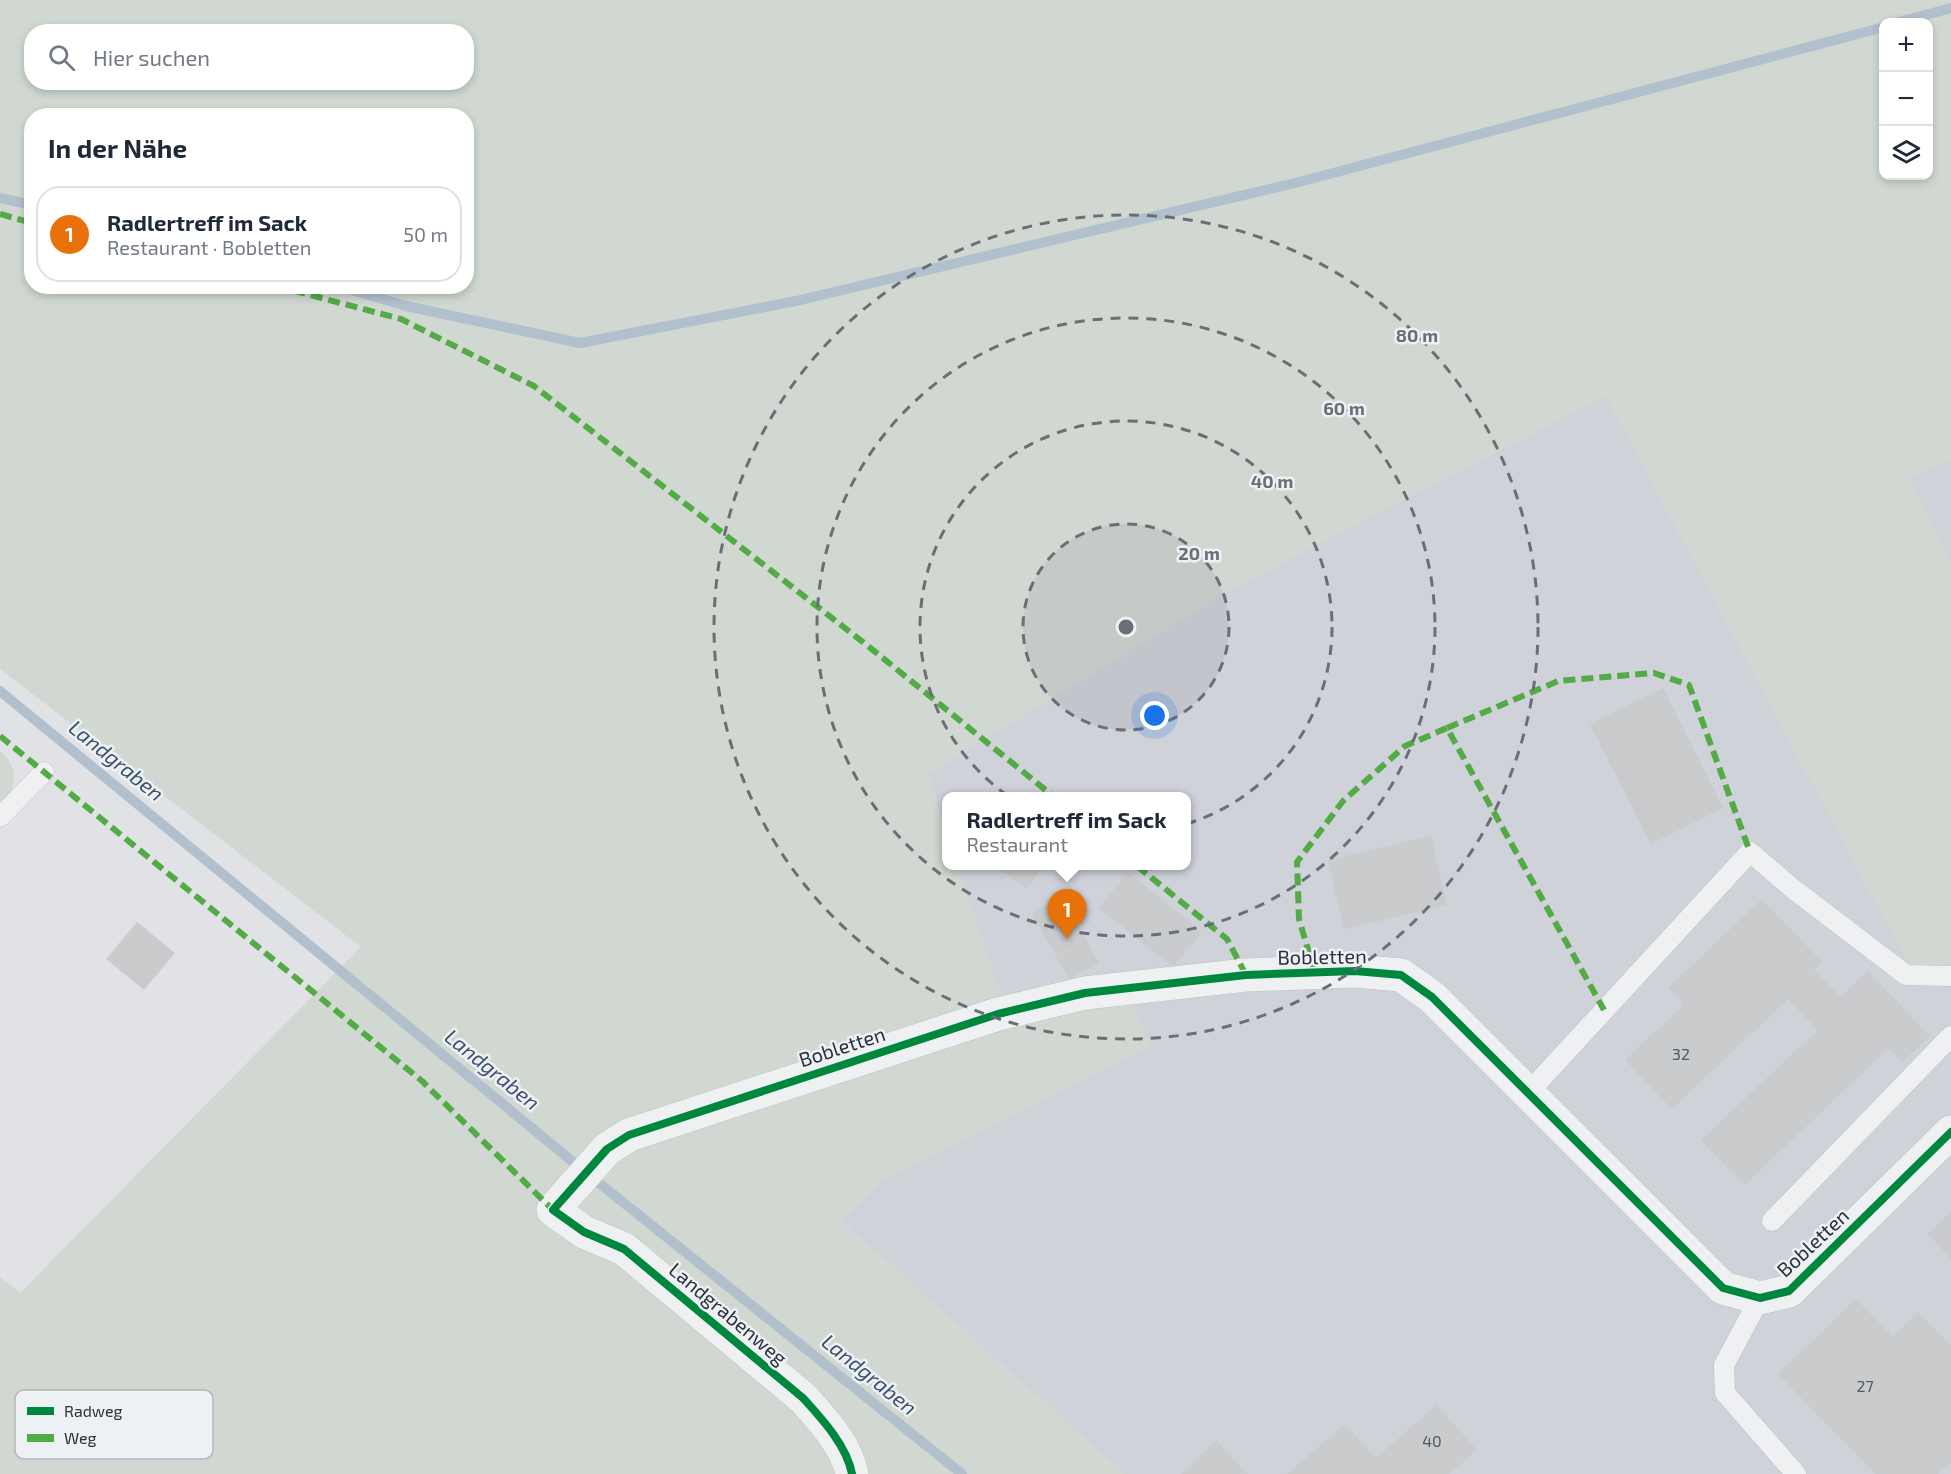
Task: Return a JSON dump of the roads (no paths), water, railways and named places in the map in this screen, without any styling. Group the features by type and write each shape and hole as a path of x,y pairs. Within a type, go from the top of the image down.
{"street":[{"name":"Bobletten","path":"563,1200 607,1149 629,1135 998,1014 1085,993 1246,975 1355,971 1401,975 1432,997 1723,1288 1760,1298 1789,1291 1951,1132"},
{"name":"Landgrabenweg","path":"563,1200 584,1232 624,1249 803,1398 826,1424 850,1465 852,1474"}],"lane":[{"path":"0,818 44,772"},
{"path":"1528,1093 1750,852 1791,888 1906,975 1951,976"},
{"path":"1772,1221 1951,1036"},
{"path":"1760,1298 1724,1365 1725,1393 1796,1474"}],"waterway":[{"path":"1914,18 1951,8"},
{"path":"366,294 406,306 580,343 796,301 1299,182 1879,28"},
{"path":"0,198 24,203"},
{"name":"Landgraben","path":"0,691 589,1175 962,1474"}],"place":[{"name":"Radlertreff im Sack","path":"1067,939"}]}
